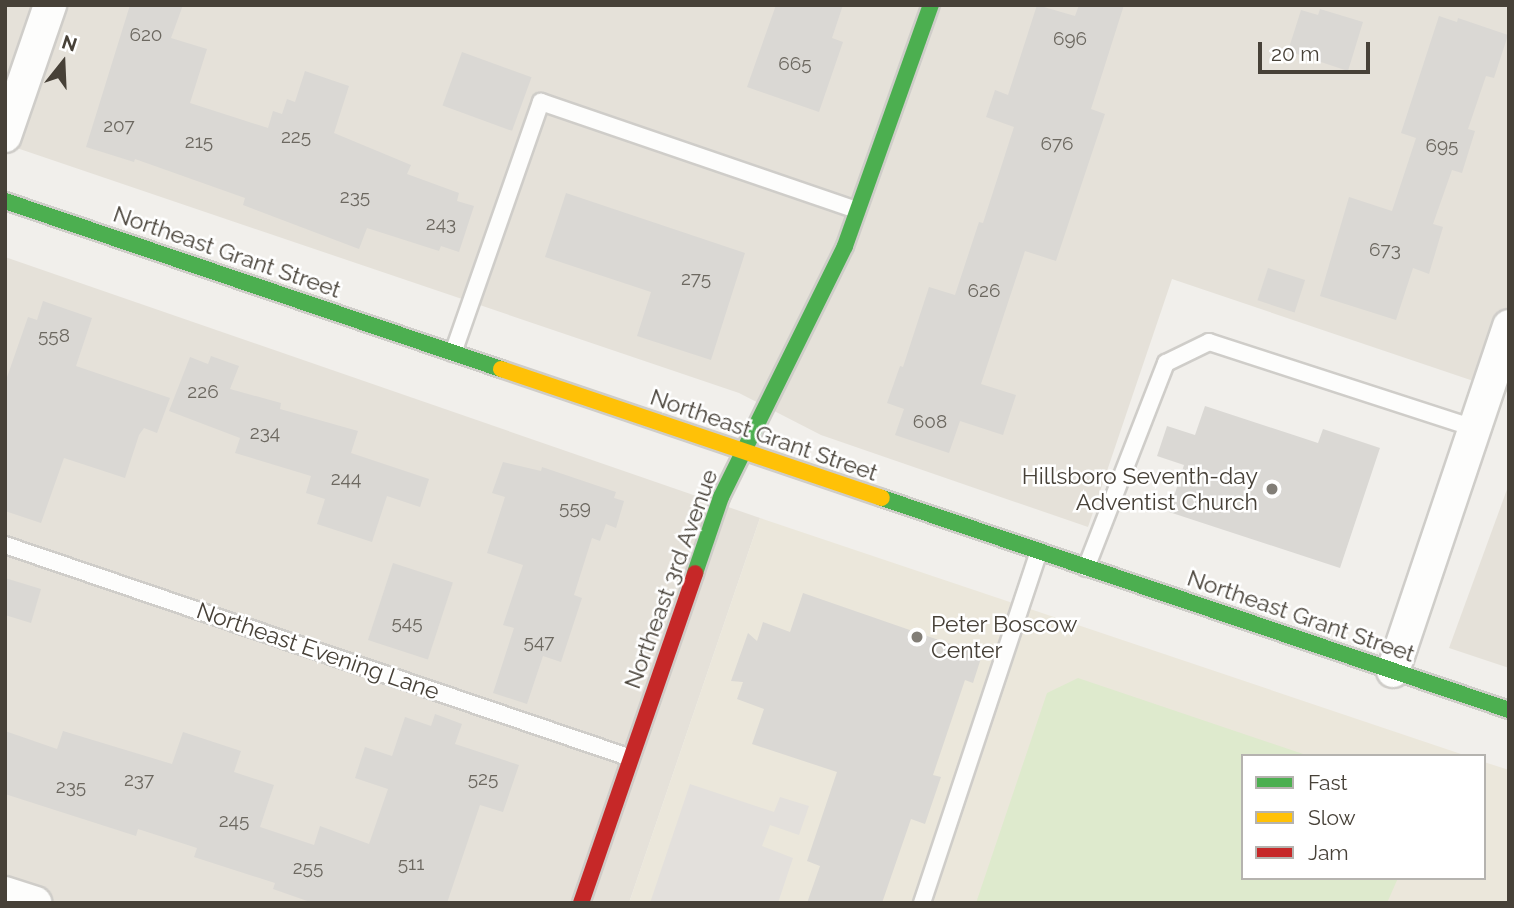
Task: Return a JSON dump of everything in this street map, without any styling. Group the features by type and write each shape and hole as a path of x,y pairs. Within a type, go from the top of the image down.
{"street":[{"path":"5,136 50,5"},
{"name":"Northeast 3rd Avenue","path":"581,903 721,497 859,211 931,5"},
{"name":"Northeast Grant Street","path":"5,201 1509,710"},
{"path":"1393,671 1509,326"},
{"path":"5,893 35,903"}],"lane":[{"path":"453,353 541,102 859,211"},
{"path":"1086,568 1166,363 1209,342 1474,428"},
{"name":"Northeast Evening Lane","path":"5,545 631,758"},
{"path":"922,903 1039,552"}],"shaded area":[{"path":"5,5 1509,5 1509,393 1172,279 1088,527 821,435 739,393 5,144"},
{"path":"5,257 760,518 629,903 5,903"},
{"path":"1509,484 1509,668 1449,648"},
{"name":"Peter Boscow Center","path":"760,518 1461,754 1241,754 1241,880 1486,880 1486,763 1509,770 1509,903 629,903"},
{"path":"690,784 774,812 780,797 809,806 799,835 770,825 762,846 793,858 778,903 650,903"}],"green space":[{"path":"1078,678 1303,754 1241,754 1241,880 1397,880 1387,903 976,903 1047,693"}],"building":[{"path":"130,5 183,5 171,38 207,49 190,103 268,128 273,111 282,114 287,99 295,102 305,71 349,86 334,133 411,165 407,174 459,193 457,201 474,206 459,252 441,246 439,251 367,228 359,249 243,205 245,198 135,159 134,162 86,147"},
{"path":"776,5 843,5 832,38 843,42 819,112 747,87"},
{"path":"1037,5 1075,16 1079,5 1124,5 1091,109 1105,114 1056,261 1025,251 981,384 1016,395 1003,435 960,421 949,453 895,435 904,409 887,403 900,366 903,367 929,287 955,295 979,222 983,223 1014,127 986,117 995,90 1008,95"},
{"path":"1320,9 1363,22 1348,71 1288,51 1301,10 1318,15"},
{"path":"1439,16 1457,22 1458,18 1508,35 1494,78 1486,76 1468,129 1475,131 1462,173 1452,170 1433,224 1443,227 1429,274 1413,268 1396,320 1320,296 1349,197 1392,211 1416,138 1401,133"},
{"path":"462,52 532,77 512,131 443,106"},
{"path":"566,193 745,253 711,360 637,336 651,292 545,257"},
{"path":"1268,268 1305,280 1295,312 1257,300"},
{"path":"43,301 92,318 76,366 170,398 157,433 144,428 139,435 125,478 64,458 41,523 5,511 5,383 28,317 37,320"},
{"path":"211,356 239,366 230,389 281,403 280,409 358,431 351,453 429,479 420,507 387,496 372,542 317,524 325,499 306,493 311,476 235,453 240,438 169,411 190,357 208,364"},
{"name":"Hillsboro Seventh-day Adventist Church","path":"1205,406 1318,443 1323,429 1380,448 1340,568 1169,512 1184,465 1157,456 1167,426 1195,435"},
{"path":"503,462 541,471 542,467 616,492 614,498 624,501 616,528 606,524 600,541 592,538 574,595 582,598 561,662 543,656 527,704 493,693 514,628 503,625 523,565 487,553 505,497 492,493"},
{"path":"393,563 453,582 428,660 368,640"},
{"path":"5,578 41,589 31,623 5,615"},
{"path":"803,593 982,655 973,683 965,680 933,775 941,777 925,824 911,819 882,903 807,903 820,866 807,861 837,772 752,744 764,709 737,699 743,682 731,681 748,633 757,641 763,622 790,632"},
{"path":"435,714 462,724 455,744 519,765 503,812 480,805 447,903 313,903 273,889 275,883 194,857 197,848 138,829 136,836 5,794 5,731 57,749 63,731 172,764 183,732 241,751 234,772 274,785 260,827 314,845 320,826 369,844 388,789 355,778 365,747 392,756 405,717 431,726"}],"traffic: fast":[{"path":"695,573 721,497 845,246 931,5"},
{"path":"5,201 501,369"},
{"path":"882,498 1509,710"}],"traffic: slow":[{"path":"501,369 882,498"}],"traffic: jam":[{"path":"581,903 695,573"}],"place":[{"name":"Hillsboro Seventh-day Adventist Church","path":"1272,489"},
{"name":"Peter Boscow Center","path":"917,637"}]}
